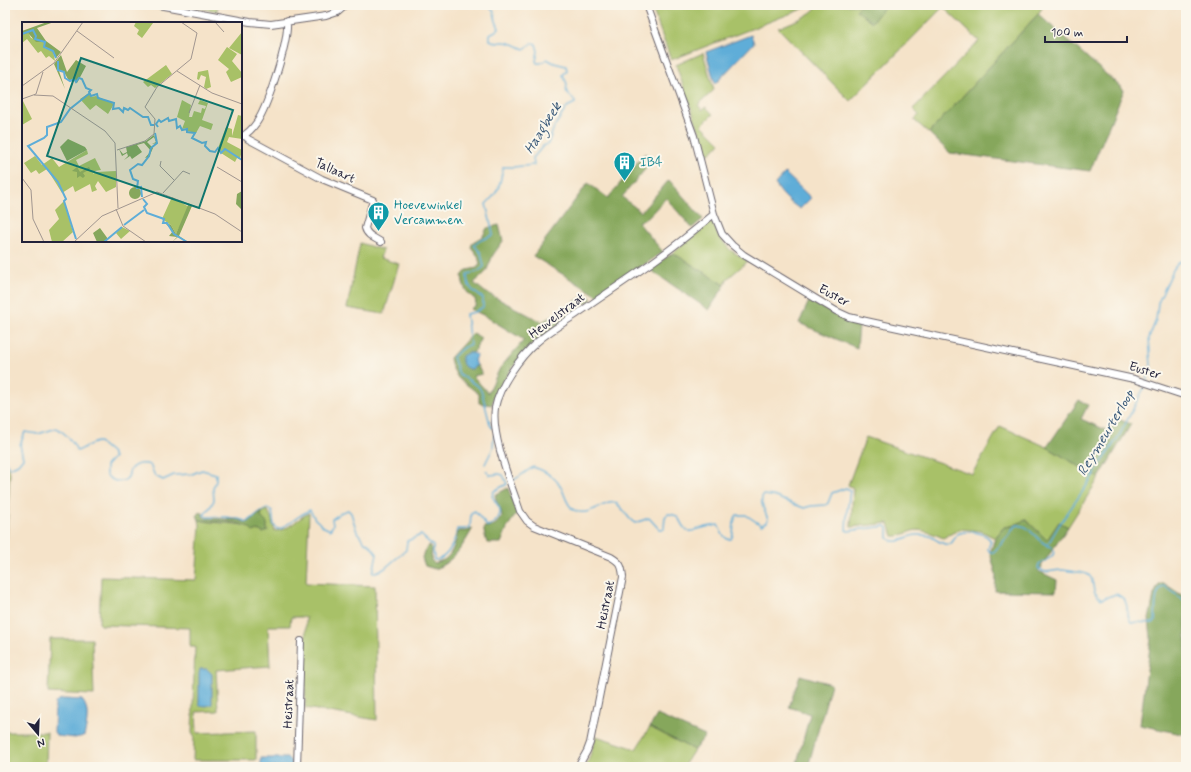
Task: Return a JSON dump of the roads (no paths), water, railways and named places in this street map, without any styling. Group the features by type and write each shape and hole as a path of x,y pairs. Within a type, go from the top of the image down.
{"street":[{"path":"158,5 250,22 271,24 326,16 338,12 346,5"},
{"name":"Euster","path":"646,5 694,136 714,214 722,234 744,255 836,311 849,316 866,321 1134,378 1186,396"},
{"name":"Tallaart","path":"286,21 287,27 276,77 257,122 243,136 322,179 373,200 365,228 369,234 381,242"},
{"name":"Heuvelstraat","path":"510,482 495,422 495,408 499,393 507,378 537,342 656,260 714,214"},
{"name":"Heistraat","path":"510,482 520,511 527,521 534,526 611,557 618,561 622,567 623,577 590,743 578,767"},
{"name":"Heistraat","path":"297,767 301,642"}],"water":[{"path":"751,35 754,43 715,84 706,52"},
{"path":"785,173 811,198 800,209 792,204 780,192 775,184"},
{"path":"467,353 477,355 474,360 477,365 472,369 465,367 462,361 462,356"},
{"path":"200,669 207,669 212,674 212,704 208,706 202,706 199,704"},
{"path":"58,700 82,700 85,703 87,717 84,736 75,738 57,736 54,732 55,703"},
{"path":"261,758 288,758 292,762 292,767 261,767"}],"waterway":[{"name":"Haagbeek","path":"456,5 464,5"},
{"name":"Haagbeek","path":"488,5 494,12 499,28 490,34 490,40 497,43 511,43 524,49 533,43 536,44 538,51 537,63 541,63 547,59 554,63 566,66 567,70 563,75 567,84 567,92 575,101 575,103 567,107 554,127 548,144 543,146 533,158 534,165 503,167 499,187 486,204 493,235 474,245 481,253 484,267 477,272 467,274 467,278 471,288 483,298 483,307 475,312 466,314 470,344 460,350 453,357 459,374 479,387 492,428"},
{"name":"Reymeurterloop","path":"1147,380 1151,366 1149,338 1156,320 1158,303 1173,270 1178,263 1186,257"},
{"name":"Reymeurterloop","path":"1047,546 1059,525 1120,434 1146,384"},
{"path":"5,461 10,468 18,464 23,458 20,445 25,432 38,434 57,428 69,438 77,451 93,443 99,442 111,452 114,457 106,466 106,475 117,481 123,481 126,479 132,468 142,464 150,465 155,476 163,480 174,475 192,474 202,470 216,474 216,481 213,488 214,500 204,515 207,517 233,518 247,522 267,508 272,511 274,525 277,529 282,528 310,510 315,519 330,530 333,525 332,519 348,510 351,513 357,532 377,554 373,573 384,569 406,550 407,541 421,535 433,546 434,560 443,557 453,544 457,529 470,528 471,513 475,511 487,526 498,519 500,510 492,496 494,491 507,484 503,475 490,475 486,471"},
{"name":"Haagbeek","path":"485,464 493,448 494,435"},
{"path":"514,480 533,467 546,472 554,478 560,485 566,501 574,510 579,512 591,511 607,504 615,503 621,507 629,519 635,523 649,518 659,529 663,529 665,517 668,514 676,516 683,527 689,531 718,525 723,535 727,539 731,539 734,521 737,515 746,515 761,525 767,522 768,519 762,504 763,495 773,496 804,508 826,505 832,493 846,488 850,490 846,530 848,531 886,526 888,528 888,538 891,540 898,541 913,535 925,535 948,545 957,534 976,532 985,535 991,541 988,549 990,552 994,552 1014,527 1018,525 1026,527 1054,551 1053,555 1046,561 1039,564 1038,568 1040,570 1046,572 1064,570 1087,574 1092,579 1095,593 1102,599 1116,594 1124,600 1131,622 1153,623 1155,621 1157,596 1161,588 1165,586 1186,602"}],"place":[{"name":"IB4","path":"624,182"},
{"name":"Hoevewinkel Vercammen","path":"379,232"}]}
